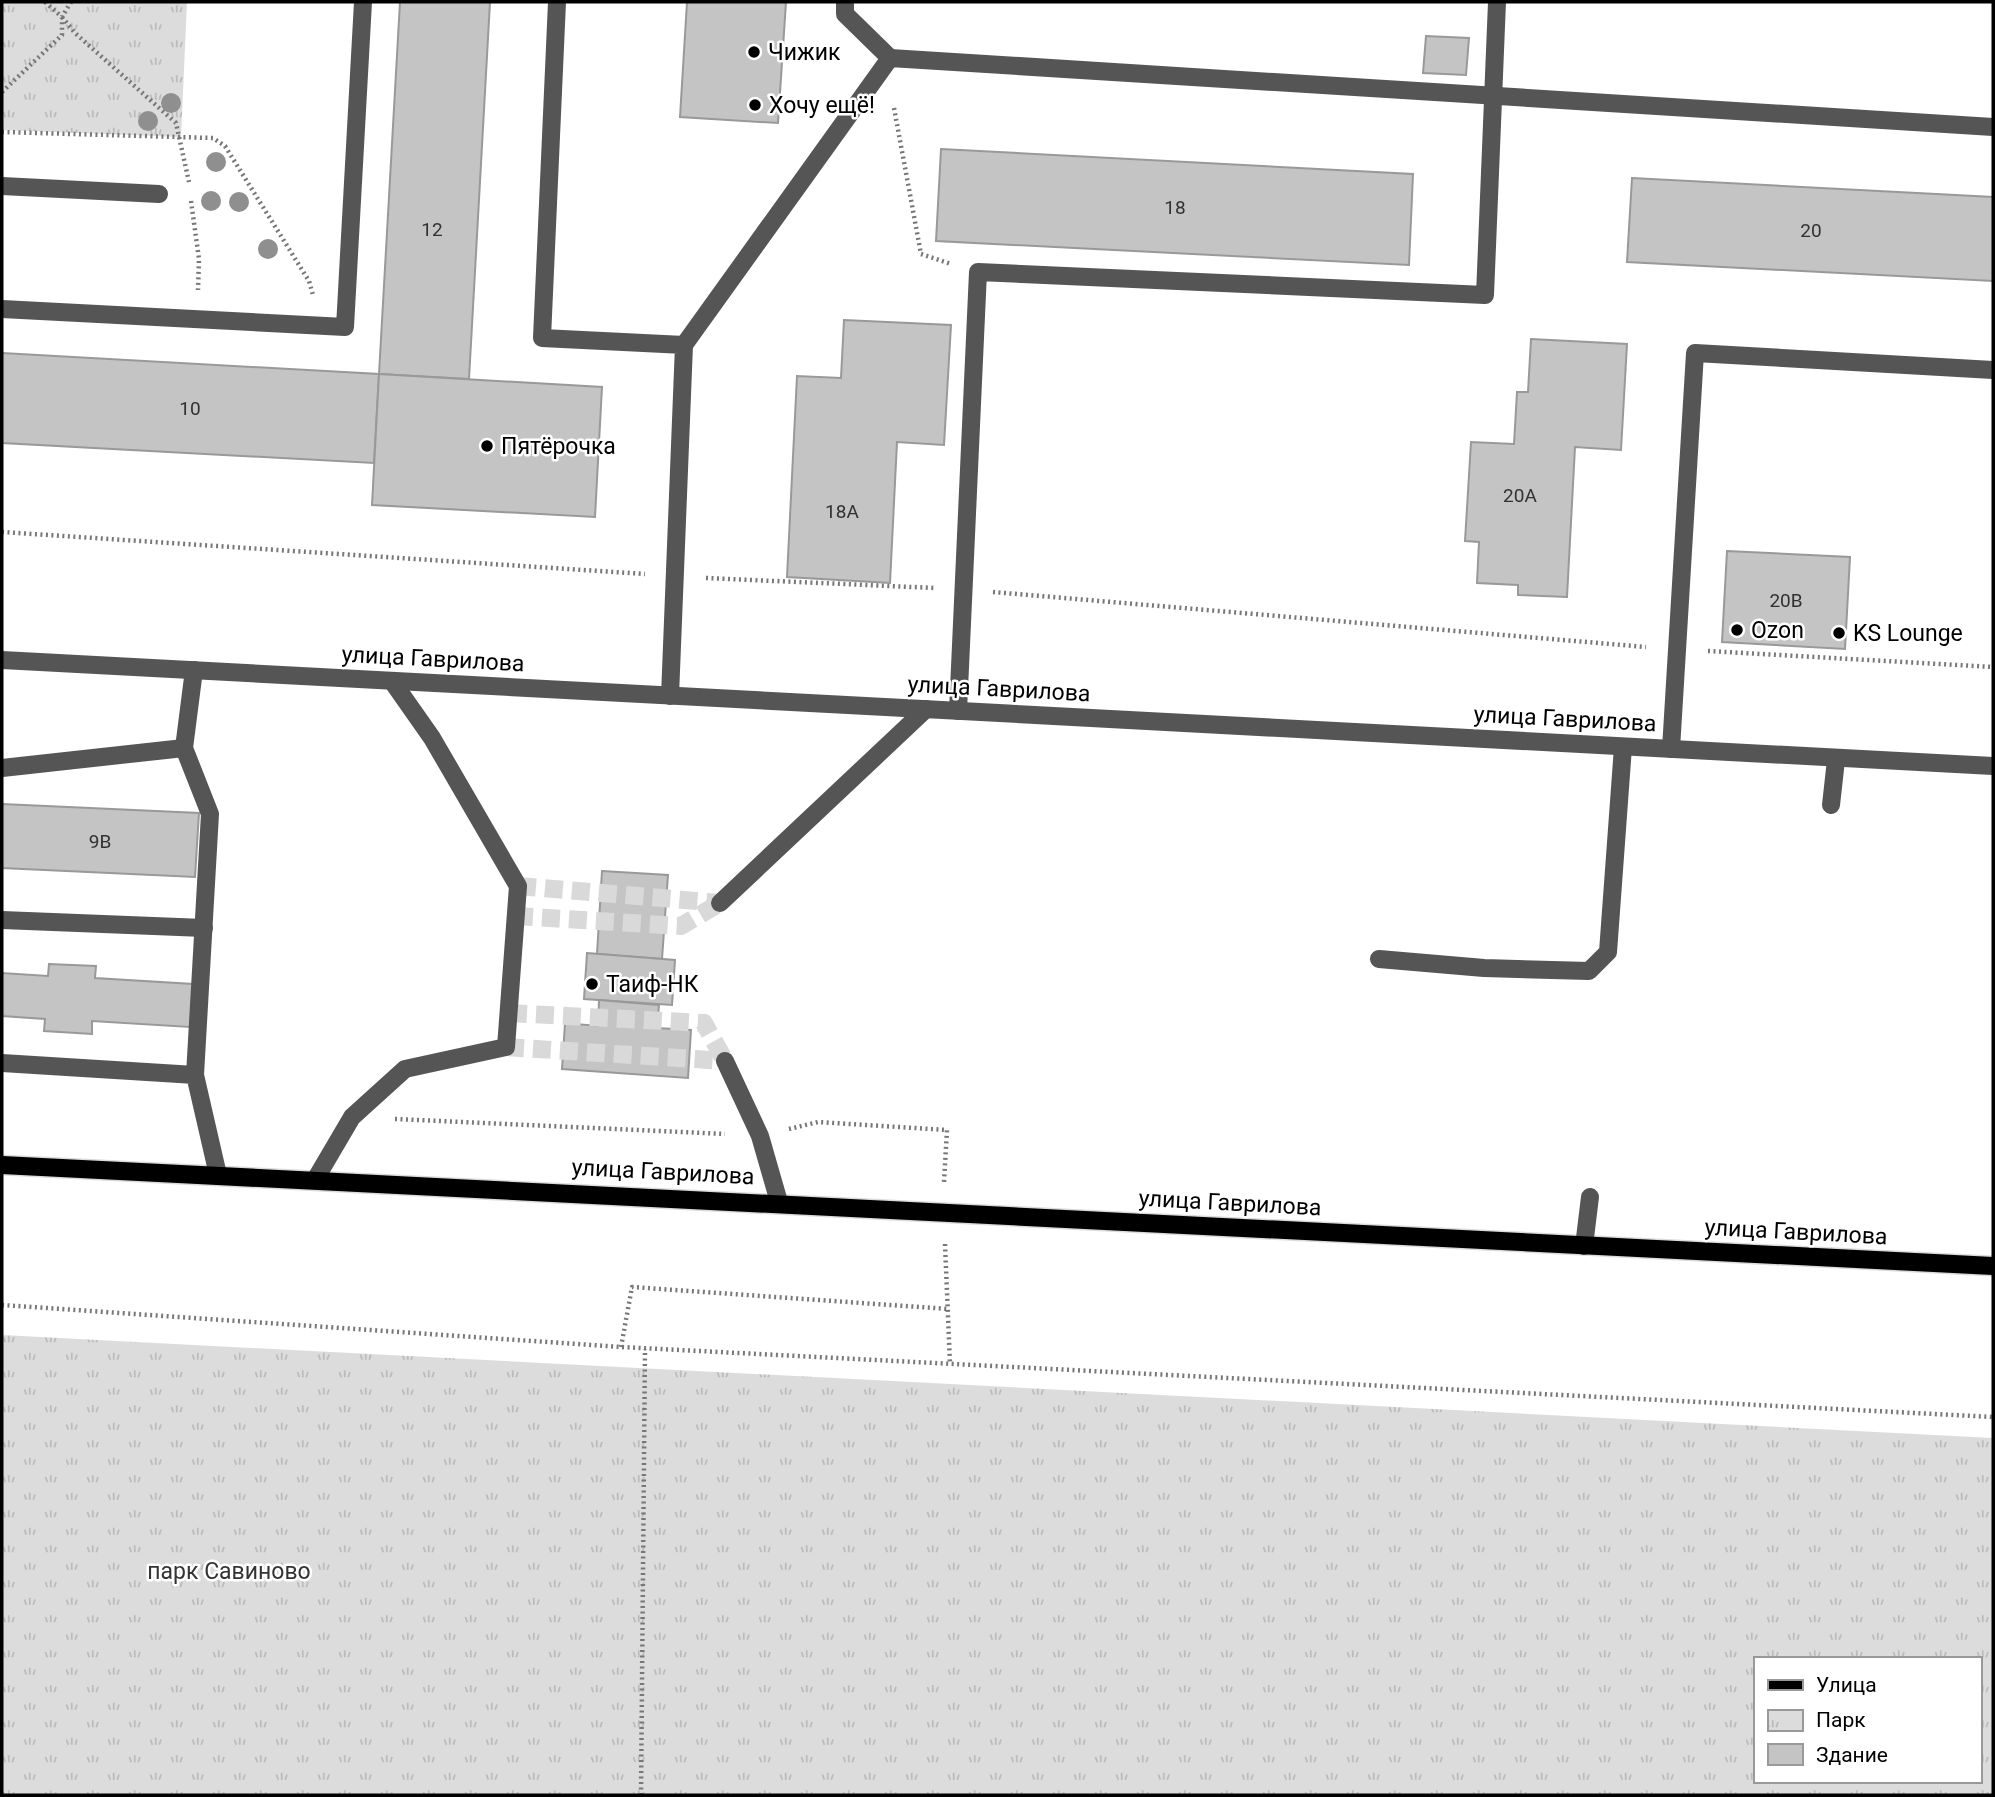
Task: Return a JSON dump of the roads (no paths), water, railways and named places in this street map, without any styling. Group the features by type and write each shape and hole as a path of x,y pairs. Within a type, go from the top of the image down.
{"main road":[{"name":"улица Гаврилова","path":"2,1165 779,1202 1993,1266"}],"street":[{"path":"2,309 345,327 363,2"},
{"path":"557,2 542,338 684,345"},
{"path":"845,2 845,14 890,58 1993,127"},
{"path":"958,711 978,272 1485,295 1497,2"},
{"path":"670,696 684,345 890,58"},
{"path":"2,186 159,194"},
{"path":"1671,749 1695,353 1993,370"},
{"name":"улица Гаврилова","path":"2,660 1836,760 1993,766"},
{"path":"194,670 184,748 210,814 195,1075 218,1175"},
{"path":"315,1180 352,1117 405,1069 506,1047 518,886 432,738 392,681"},
{"path":"720,903 926,709"},
{"path":"1379,958 1484,968 1589,971 1608,952 1623,747"},
{"path":"2,768 184,748"},
{"path":"1831,805 1836,760"},
{"path":"2,920 204,928"},
{"path":"725,1060 760,1136 779,1202"},
{"path":"2,1063 195,1075"},
{"path":"1584,1246 1590,1197"}],"tunnel":[{"path":"518,886 720,903"},
{"path":"515,916 681,926 720,903"},
{"path":"509,1013 704,1023 725,1061"},
{"path":"506,1047 725,1061"}],"place":[{"name":"Чижик","path":"754,52"},
{"name":"Хочу ещё!","path":"755,105"},
{"name":"Пятёрочка","path":"487,446"},
{"name":"Ozon","path":"1737,630"},
{"name":"KS Lounge","path":"1839,633"},
{"name":"Таиф-НК","path":"592,984"}],"park label":[{"name":"парк Савиново","path":"229,1571"}]}
